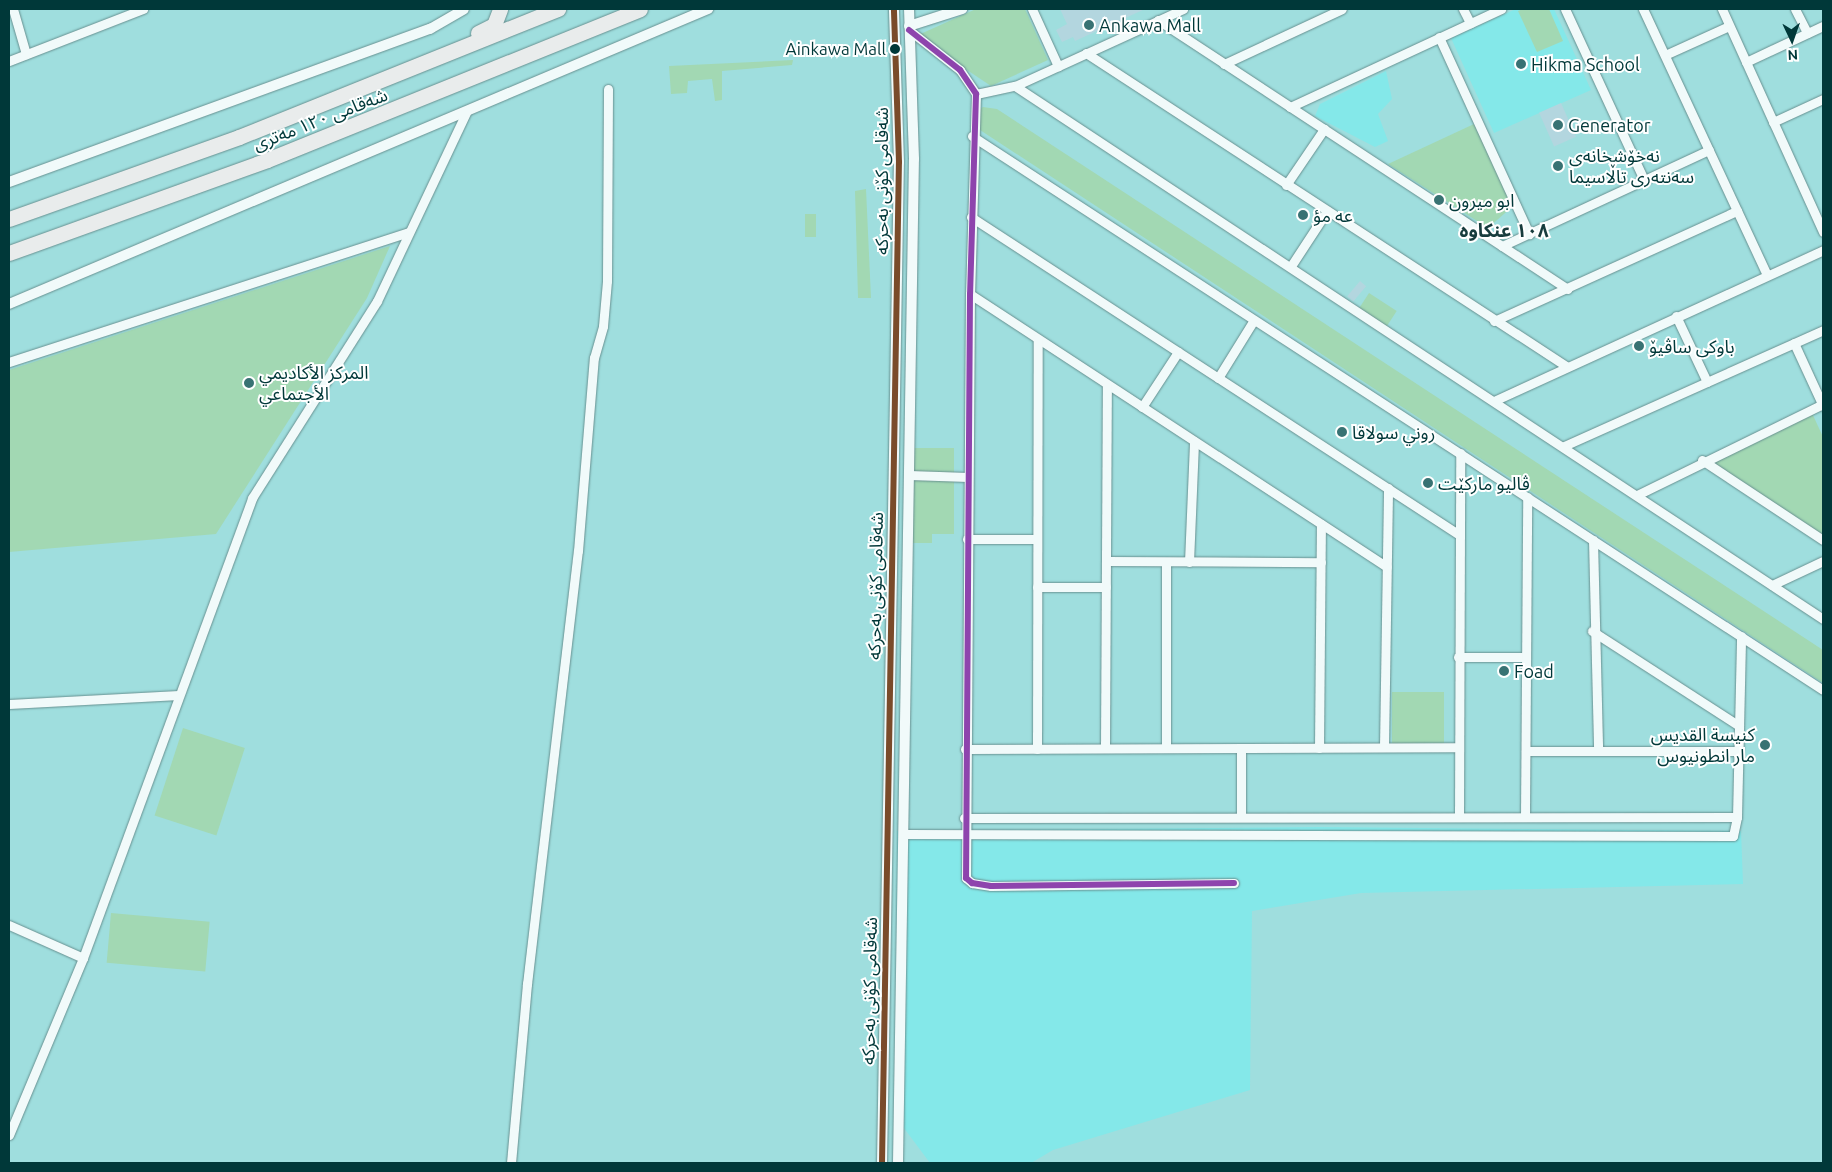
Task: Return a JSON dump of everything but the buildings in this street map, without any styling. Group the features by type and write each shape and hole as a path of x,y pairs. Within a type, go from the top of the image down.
{"highway":[{"path":"437,60 464,39 494,24 500,9"},
{"name":"شەقامی ١٢٠ مەتری","path":"9,219 239,137 437,60 558,9"},
{"name":"شەقامی ١٢٠ مەتری","path":"9,253 267,160 640,9"}],"street":[{"path":"13,9 26,54"},
{"path":"9,61 143,9"},
{"path":"405,36 454,9"},
{"path":"9,182 442,24 464,9"},
{"path":"9,304 708,9"},
{"name":"شەقامی کۆنی بەحرکە","path":"882,1163 899,162 894,9"},
{"name":"شەقامی کۆنی بەحرکە","path":"898,1163 914,159 909,9"},
{"path":"962,9 941,12 909,28 960,70 976,94 972,136 964,818 964,871 966,878 979,885 1234,882"},
{"path":"1032,9 1058,66"},
{"path":"976,94 1015,86 1183,9"},
{"path":"1224,64 1342,9"},
{"path":"1463,9 1470,23"},
{"path":"1290,107 1501,9"},
{"path":"1566,9 1644,180"},
{"path":"1643,9 1767,275"},
{"path":"1722,9 1823,232"},
{"path":"1795,9 1807,34"},
{"path":"1158,20 1567,289"},
{"path":"1665,56 1730,26"},
{"path":"1746,62 1823,26"},
{"path":"1440,37 1529,234"},
{"path":"1086,53 1566,366"},
{"path":"1015,86 1496,400 1823,619"},
{"path":"511,1163 526,984 578,551 594,358 603,326 607,281 608,89"},
{"path":"1773,122 1823,99"},
{"path":"9,1135 83,958 252,498 377,301 467,110"},
{"path":"1286,184 1324,129"},
{"path":"972,136 1823,690"},
{"path":"1502,246 1709,150"},
{"path":"1291,266 1327,211"},
{"path":"1494,320 1567,289 1737,211"},
{"path":"971,217 1458,534"},
{"path":"9,362 408,232"},
{"path":"1496,400 1566,366 1823,250"},
{"path":"970,294 1387,567"},
{"path":"1676,316 1707,382"},
{"path":"1218,378 1254,320"},
{"path":"1564,446 1823,330"},
{"path":"1036,749 1038,339"},
{"path":"1638,495 1702,460 1823,404 1794,343"},
{"path":"1142,407 1178,352"},
{"path":"1105,748 1107,384"},
{"path":"1189,562 1194,441"},
{"path":"1459,817 1458,534 1460,453"},
{"path":"1702,460 1823,540"},
{"path":"909,475 968,477"},
{"path":"1384,748 1388,488"},
{"path":"1525,817 1524,657 1527,497"},
{"path":"1319,748 1321,524"},
{"path":"967,539 1038,539"},
{"path":"1593,540 1592,631 1598,751"},
{"path":"1106,561 1320,562"},
{"path":"1772,584 1823,561"},
{"path":"1166,562 1166,748"},
{"path":"1037,587 1106,587"},
{"path":"1592,631 1738,725"},
{"path":"903,834 1733,836 1737,817 1741,636"},
{"path":"1458,657 1524,657"},
{"path":"9,704 179,695"},
{"path":"965,749 1458,747"},
{"path":"1241,748 1241,817"},
{"path":"1526,751 1738,752"},
{"path":"964,818 1737,817"},
{"path":"9,925 83,958"}],"shaded area":[{"name":"Hikma School","path":"1516,9 1554,9 1591,90 1494,133 1451,38"},
{"path":"1386,71 1392,99 1378,114 1388,141 1375,147 1315,116 1320,104"},
{"path":"1319,827 1741,831 1743,884 1361,893 1252,911 1250,1090 1053,1150 1031,1163 930,1163 895,1116 897,831"}],"green space":[{"path":"976,9 1025,9 1048,60 991,86 916,36"},
{"path":"1523,9 1549,9 1563,41 1537,52 1518,11"},
{"path":"793,60 792,65 722,71 722,100 715,101 712,79 688,81 687,93 671,94 669,66"},
{"path":"983,107 997,109 1823,650 1823,683 977,128 978,111"},
{"path":"1474,124 1513,206 1488,228 1388,164"},
{"path":"866,189 871,298 858,298 855,191"},
{"path":"805,214 816,214 816,237 805,237"},
{"path":"390,246 367,298 216,534 9,552 9,370"},
{"path":"1369,293 1397,311 1385,329 1357,311"},
{"path":"1812,413 1823,437 1823,536 1711,461"},
{"path":"913,448 954,448 954,534 932,534 932,543 913,543"},
{"path":"1392,692 1444,692 1444,744 1392,744"},
{"path":"183,728 245,748 216,836 155,815"},
{"path":"111,913 210,922 205,971 107,963"}],"transit line":[{"path":"882,1163 899,162 894,9"},
{"path":"909,30 960,70 976,94 970,294 966,878 972,883 991,886 1234,883"}],"place":[{"name":"Ankawa Mall","path":"1089,25"},
{"name":"Ainkawa Mall","path":"895,49"},
{"name":"Hikma School","path":"1521,64"},
{"name":"Generator","path":"1558,125"},
{"name":"نەخۆشخانەی سەنتەری تاڵاسیما","path":"1558,166"},
{"name":"ابو ميرون","path":"1439,200"},
{"name":"عه مؤ","path":"1303,215"},
{"name":"باوکی ساڤیۆ","path":"1639,346"},
{"name":"المركز الأكاديمي الأجتماعي","path":"249,383"},
{"name":"روني سولاقا","path":"1342,432"},
{"name":"ڤالیو مارکێت","path":"1428,483"},
{"name":"Foad","path":"1504,671"},
{"name":"كنيسة القديس مار انطونيوس","path":"1765,745"}],"district":[{"name":"١٠٨ عنکاوە","path":"1504,231"}]}
